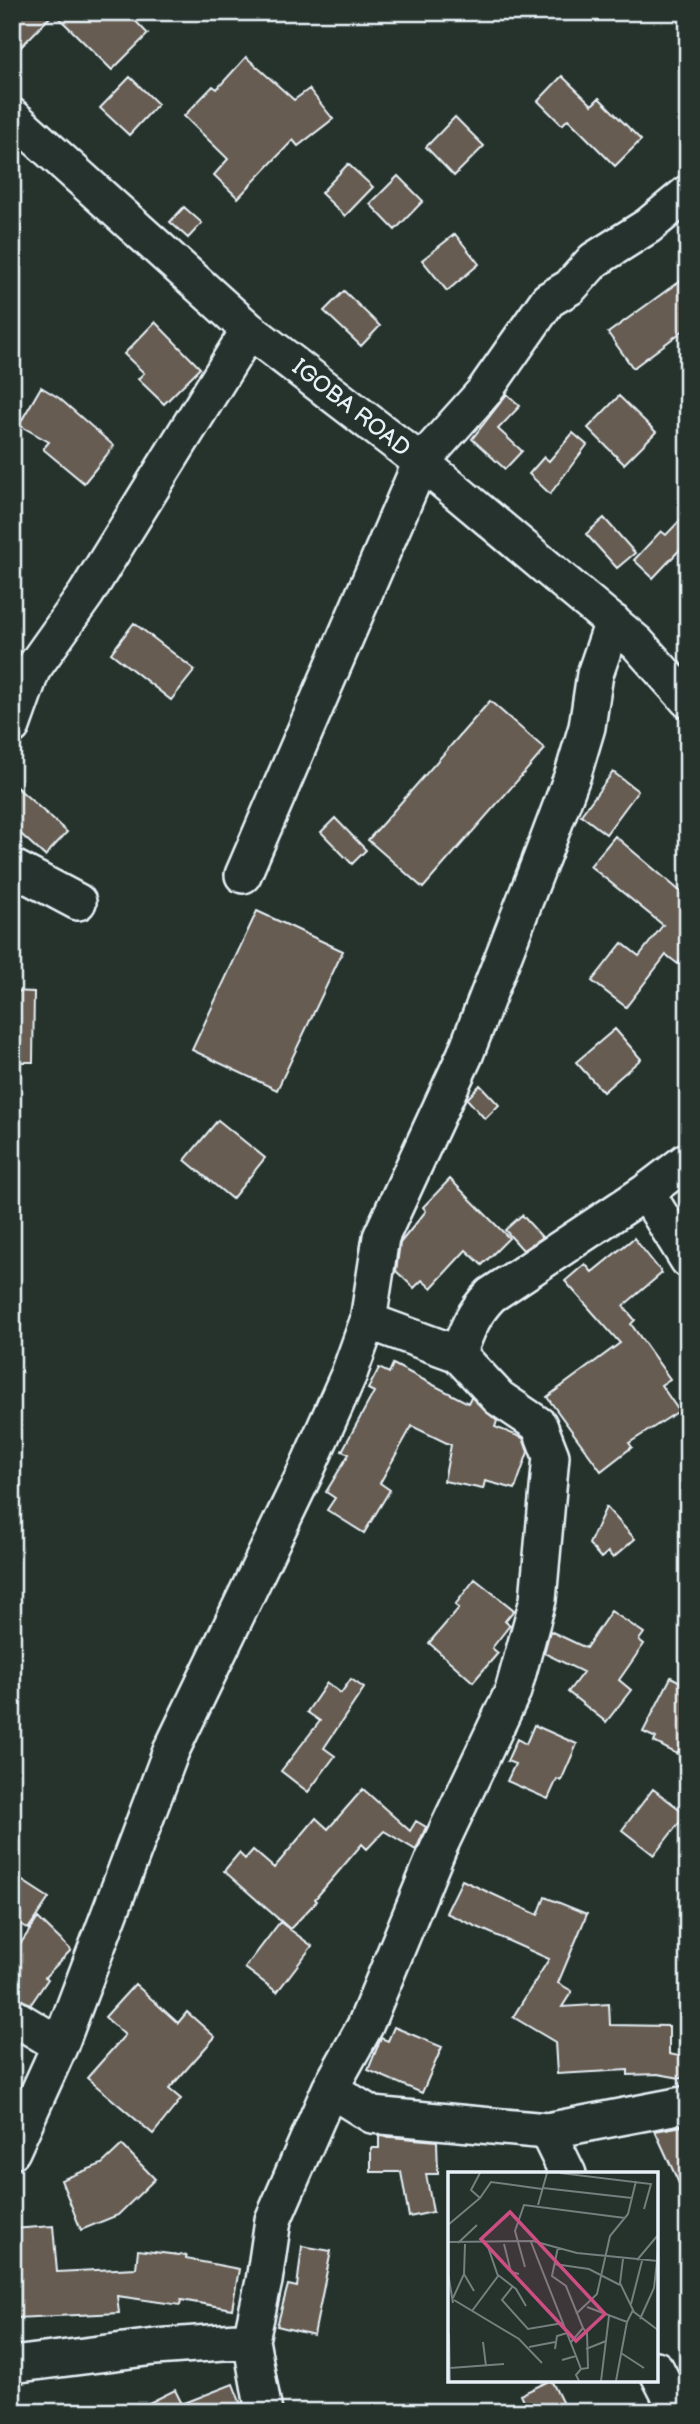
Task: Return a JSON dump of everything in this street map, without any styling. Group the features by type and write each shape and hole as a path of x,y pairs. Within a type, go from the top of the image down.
{"street":[{"name":"IGOBA ROAD","path":"19,132 250,330 421,462 613,622 637,643 688,700"},
{"path":"243,875 421,462 484,393 548,300 570,287 594,260 648,226 688,193"},
{"path":"12,726 32,670 86,594 250,330"},
{"path":"12,2151 60,2045 172,1751 305,1473 368,1321 382,1237 465,1055 546,846 573,774 587,727 595,674 613,622"},
{"path":"12,867 78,902"},
{"path":"458,1354 478,1308 491,1296 646,1192 688,1160"},
{"path":"646,1192 688,1260"},
{"path":"264,2412 251,2340 264,2281 273,2220 330,2089 365,2026 438,1849 513,1691 538,1600 551,1457 539,1425 499,1398 458,1354 368,1321"},
{"path":"12,2016 60,2045"},
{"path":"330,2089 372,2115 547,2131 688,2104"},
{"path":"547,2131 567,2172"},
{"path":"12,2365 155,2347 251,2340"},
{"path":"658,2374 678,2412"}],"building":[{"path":"12,12 127,12 148,34 112,70 54,13 12,56"},
{"path":"246,57 294,100 309,89 333,119 298,146 293,140 238,198 214,175 228,159 184,116 213,86 217,89"},
{"path":"562,76 592,105 599,98 641,140 615,166 568,119 562,125 538,101"},
{"path":"130,77 158,104 129,135 100,108"},
{"path":"455,117 484,146 454,176 426,147"},
{"path":"348,164 373,187 345,216 321,193"},
{"path":"398,176 423,201 395,230 370,204"},
{"path":"184,207 202,223 188,238 170,222"},
{"path":"455,234 479,264 447,291 422,260"},
{"path":"688,275 688,327 633,368 608,333"},
{"path":"344,291 380,326 361,346 324,311"},
{"path":"155,322 200,368 164,404 138,379 144,373 124,354"},
{"path":"41,387 59,398 114,446 84,483 43,449 49,442 19,425"},
{"path":"507,394 520,406 498,429 522,451 505,469 472,439"},
{"path":"619,396 656,432 624,464 588,428"},
{"path":"573,433 587,445 550,494 529,474 544,457 549,461"},
{"path":"688,512 688,541 653,578 634,560 661,531 666,535"},
{"path":"604,518 635,553 617,568 586,534"},
{"path":"134,623 195,670 171,700 111,653"},
{"path":"490,701 545,749 423,888 368,840"},
{"path":"613,772 638,791 606,834 581,815"},
{"path":"12,783 67,832 45,856 12,826"},
{"path":"335,818 366,850 352,864 321,832"},
{"path":"615,836 688,898 688,952 678,964 666,955 626,1007 592,981 622,943 639,956 663,925 590,866"},
{"path":"257,911 343,951 277,1090 192,1050"},
{"path":"12,991 34,992 33,1062 12,1062"},
{"path":"615,1029 641,1059 603,1092 576,1062"},
{"path":"480,1085 499,1105 485,1119 467,1099"},
{"path":"218,1120 265,1158 232,1199 185,1160"},
{"path":"450,1179 509,1238 482,1265 466,1250 431,1288 422,1280 414,1288 396,1271 400,1243 426,1211 423,1207"},
{"path":"522,1215 542,1237 523,1250 505,1230"},
{"path":"634,1238 662,1273 623,1306 635,1320 631,1324 670,1379 661,1385 679,1411 629,1443 632,1447 601,1471 547,1397 620,1343 565,1281 585,1264 592,1272"},
{"path":"393,1364 468,1403 471,1397 497,1421 495,1427 523,1438 528,1452 515,1489 485,1481 483,1489 444,1481 451,1445 412,1426 380,1483 390,1490 364,1533 327,1510 335,1498 326,1492 349,1454 342,1451 374,1392 368,1389 379,1368 389,1373"},
{"path":"606,1507 635,1539 613,1558 608,1552 601,1558 589,1544"},
{"path":"475,1579 514,1610 505,1621 510,1625 492,1648 498,1653 473,1682 429,1643 459,1608 455,1605"},
{"path":"611,1611 644,1633 639,1640 644,1644 619,1680 631,1690 606,1722 568,1692 583,1672 544,1653 550,1631 586,1648"},
{"path":"671,1677 688,1686 688,1755 679,1750 677,1754 654,1742 656,1738 643,1732"},
{"path":"351,1679 364,1688 324,1748 335,1756 308,1792 281,1771 320,1721 307,1712 327,1683 341,1693"},
{"path":"534,1725 577,1744 561,1781 557,1779 548,1799 507,1781 515,1764 507,1761 517,1739 526,1744"},
{"path":"363,1789 410,1831 416,1821 426,1827 416,1850 384,1831 367,1849 362,1844 315,1899 317,1901 290,1929 224,1871 239,1853 245,1859 253,1850 274,1868 316,1818 328,1829"},
{"path":"653,1789 686,1814 654,1855 622,1830"},
{"path":"12,1874 49,1898 28,1929 12,1918"},
{"path":"462,1880 538,1915 545,1897 587,1914 558,1983 572,1991 562,2007 609,2004 610,2025 669,2026 669,2054 688,2058 686,2079 658,2074 628,2075 628,2070 557,2074 555,2042 513,2017 549,1959 446,1913"},
{"path":"38,1918 71,1950 45,1977 48,1979 31,2004 12,1996 12,1956"},
{"path":"280,1922 312,1946 277,1992 245,1968"},
{"path":"135,1984 178,2023 187,2012 215,2037 169,2089 181,2099 153,2134 87,2078 125,2035 105,2017"},
{"path":"394,2027 442,2047 422,2093 368,2070 381,2038 388,2041"},
{"path":"688,2125 688,2203 655,2131"},
{"path":"379,2136 437,2141 438,2174 426,2174 433,2212 409,2217 401,2172 371,2172 371,2148 379,2148"},
{"path":"122,2145 155,2179 118,2215 81,2230 61,2180 102,2164"},
{"path":"53,2226 57,2272 136,2268 138,2250 186,2256 186,2259 239,2269 232,2309 181,2300 180,2305 117,2296 119,2313 15,2318 12,2229"},
{"path":"302,2246 331,2251 314,2335 277,2326 288,2285 297,2287"},
{"path":"552,2382 567,2412 528,2412 520,2395"},
{"path":"233,2384 244,2412 131,2412 175,2390 182,2404"}]}
